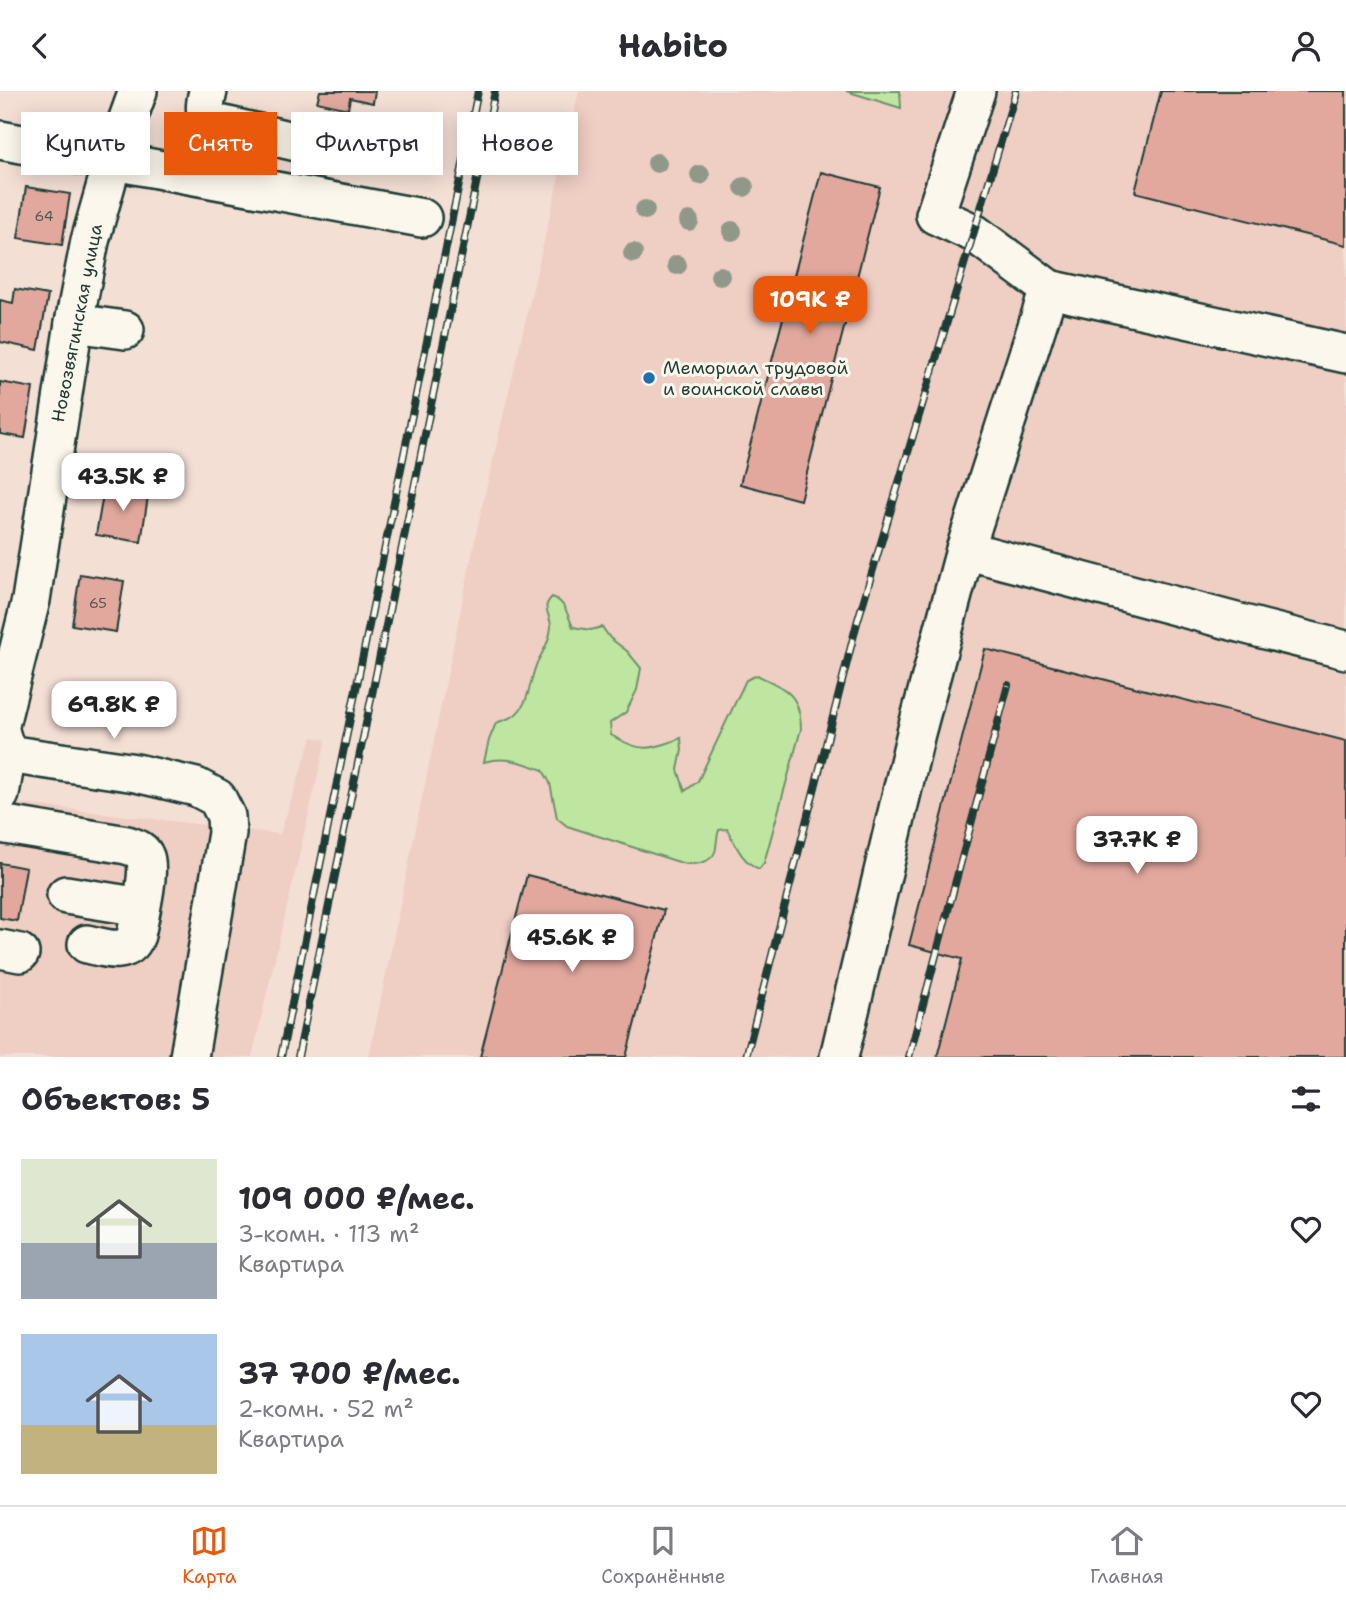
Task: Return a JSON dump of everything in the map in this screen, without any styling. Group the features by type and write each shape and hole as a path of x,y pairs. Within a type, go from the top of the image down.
{"street":[{"name":"Новозвягинская улица","path":"130,112 138,91"},
{"path":"208,91 205,114 211,122 291,141"},
{"path":"976,91 935,215 974,233 1049,289 1346,354"},
{"path":"0,140 21,144"},
{"path":"150,167 422,218"},
{"name":"Новозвягинская улица","path":"0,794 2,737 31,600 74,323 90,241 109,175"},
{"path":"839,1057 916,733 965,551 1049,289"},
{"path":"74,323 125,330"},
{"path":"965,551 1346,650"},
{"path":"2,737 196,787 217,798 226,816 227,833 189,1057"},
{"path":"0,824 127,845 140,850 146,859 147,870 133,943 126,949 87,944"},
{"path":"66,895 141,907"}],"shaded area":[{"path":"579,91 1346,91 1346,1057 369,1057 481,511 559,175 578,175 578,112 574,112"},
{"path":"312,737 326,740 252,1057 0,1057 0,801 280,834"}],"green space":[{"path":"846,91 900,91 901,108"},
{"path":"552,597 563,606 573,627 591,630 602,627 641,668 637,690 626,712 610,723 611,735 645,748 681,738 682,750 678,770 685,791 698,781 746,680 757,675 790,694 798,707 801,729 764,863 759,869 743,857 727,829 719,830 715,852 710,859 702,863 685,864 567,826 557,818 550,783 543,770 513,761 484,762 496,723 512,717 526,700 534,670 549,637 551,622 546,608"}],"building":[{"path":"320,91 375,91 373,103 350,98 348,109 317,102"},
{"path":"1161,91 1346,91 1346,245 1135,192"},
{"path":"821,172 880,187 800,500 740,484"},
{"path":"26,187 70,194 62,245 18,238"},
{"path":"15,289 48,295 38,350 0,342 0,300 13,303"},
{"path":"0,382 33,388 25,438 0,434"},
{"path":"105,483 149,490 141,542 96,535"},
{"path":"80,574 124,581 116,632 72,625"},
{"path":"985,649 1346,741 1346,1057 937,1057 962,959 909,945"},
{"path":"0,863 26,868 17,921 0,918"},
{"path":"527,875 664,910 626,1057 480,1057"}],"railway":[{"path":"281,1057 478,91"},
{"path":"298,1057 495,91"},
{"path":"746,1057 857,623 1016,91"},
{"path":"909,1057 1008,685"}],"place":[{"name":"Мемориал трудовой и воинской славы","path":"649,378"}]}
